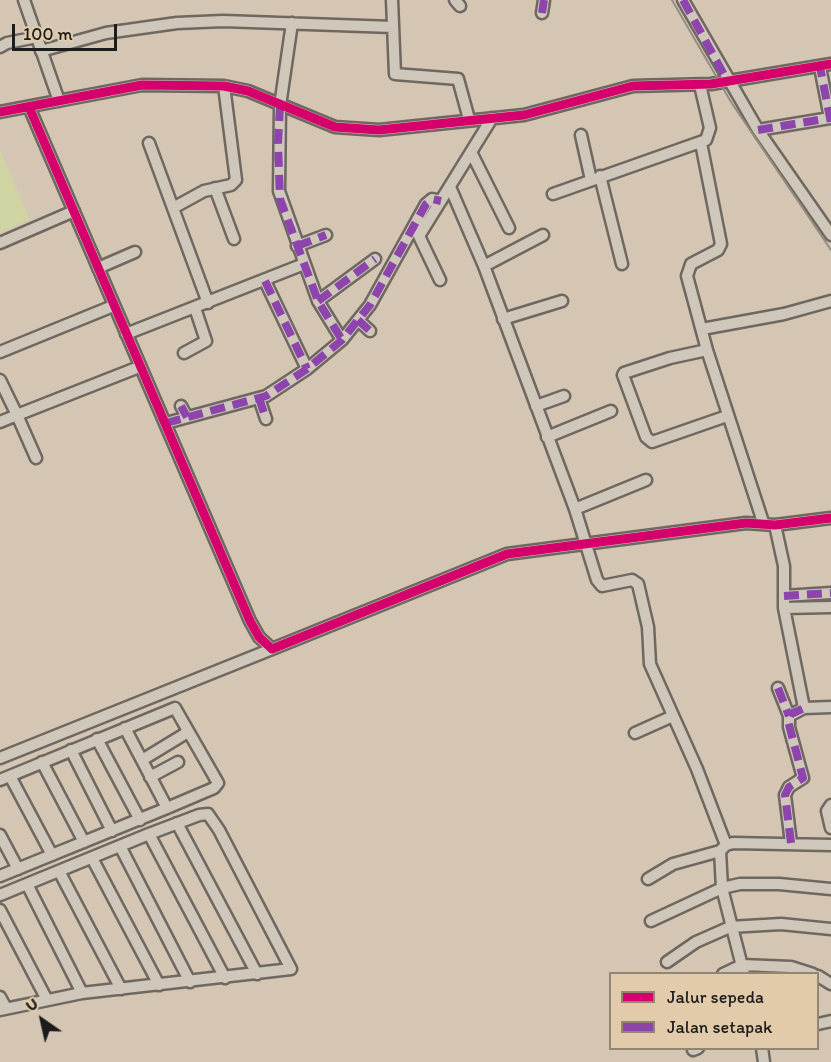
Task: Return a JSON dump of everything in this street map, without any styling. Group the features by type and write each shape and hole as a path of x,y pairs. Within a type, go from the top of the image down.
{"street":[{"path":"24,0 59,101"},
{"path":"392,0 395,74 458,79 481,119 471,152 450,187 437,200 418,238 440,280"},
{"path":"542,14 544,0"},
{"path":"683,0 758,130 831,235"},
{"path":"41,51 153,24 210,21 393,27"},
{"path":"292,23 280,106 279,191 318,301 342,340"},
{"path":"0,47 10,42 37,37"},
{"path":"0,112 142,85 224,86 248,91 327,124 350,130 389,129 524,115 633,86 700,85 826,65 830,118 758,130"},
{"path":"553,194 701,143 709,136 710,128 700,85"},
{"path":"173,208 204,191 231,185 236,180 224,86"},
{"path":"29,107 250,621 267,645"},
{"path":"581,135 622,264"},
{"path":"149,143 208,303"},
{"path":"701,143 721,244 718,250 696,260 688,269 689,285 727,416 763,522"},
{"path":"471,152 509,228"},
{"path":"450,187 484,266 576,512 597,579 602,586 632,580 636,582 646,619 651,667 697,769 723,848 722,888 730,927 743,969 790,967 806,972"},
{"path":"216,188 234,239"},
{"path":"168,427 205,406 262,407 363,324 370,305 426,204 437,200"},
{"path":"0,243 74,211"},
{"path":"297,246 326,235"},
{"path":"484,266 543,235"},
{"path":"98,268 135,252"},
{"path":"318,301 375,259"},
{"path":"126,334 304,264"},
{"path":"265,281 307,369"},
{"path":"503,319 562,301"},
{"path":"727,416 652,442 646,437 623,375 705,342 784,314 831,301"},
{"path":"0,352 113,306"},
{"path":"184,353 206,341 195,308"},
{"path":"0,422 139,367"},
{"path":"0,380 36,458"},
{"path":"536,406 564,396"},
{"path":"182,406 187,417"},
{"path":"547,437 611,411"},
{"path":"576,512 646,480"},
{"path":"0,758 267,645 501,555 587,545 666,532 763,522 775,525 831,518"},
{"path":"775,525 784,566 784,602 804,708"},
{"path":"784,602 831,593"},
{"path":"784,602 831,607"},
{"path":"778,688 789,716 789,727 803,778 789,787 785,795 790,843"},
{"path":"789,716 804,708 831,707"},
{"path":"0,876 140,820 214,788 218,783 175,708 5,778 52,855"},
{"path":"635,733 673,716"},
{"path":"125,728 167,808"},
{"path":"142,760 188,732"},
{"path":"97,739 140,820"},
{"path":"71,750 112,831"},
{"path":"42,762 94,856 159,985"},
{"path":"150,777 178,762"},
{"path":"831,805 827,811 831,828"},
{"path":"0,895 204,814 211,816 291,968 289,971 82,993 3,1009 0,997"},
{"path":"177,823 257,974"},
{"path":"149,834 225,978"},
{"path":"0,835 18,869"},
{"path":"648,879 673,864 723,848 790,843 831,844"},
{"path":"120,846 190,982"},
{"path":"59,871 121,989"},
{"path":"27,884 82,993"},
{"path":"651,921 722,888 779,884 831,889"},
{"path":"0,910 47,1000"},
{"path":"667,962 696,942 730,927 781,924 828,930"}],"green space":[{"path":"0,150 30,220 0,232"}],"railway":[{"path":"672,0 731,102 831,250"}],"marked path":[{"path":"542,13 544,0"},
{"path":"683,0 727,80"},
{"path":"758,130 830,118 820,67"},
{"path":"280,106 278,143 280,199 318,301 342,340"},
{"path":"166,423 266,396 307,369 342,340 370,305 426,204 432,199 441,201"},
{"path":"297,246 326,235"},
{"path":"318,301 375,259"},
{"path":"265,281 307,369"},
{"path":"358,320 370,331"},
{"path":"259,398 266,419"},
{"path":"181,406 187,417"},
{"path":"784,596 831,593"},
{"path":"778,688 789,716"},
{"path":"791,843 785,795 789,787 803,778 788,721 791,714 804,708"}],"cycle path":[{"path":"0,112 142,85 224,86 248,91 335,127 379,130 524,115 633,86 711,84 831,64"},
{"path":"29,107 250,621 259,637 272,649 507,554 746,523 775,525 831,518"}]}
